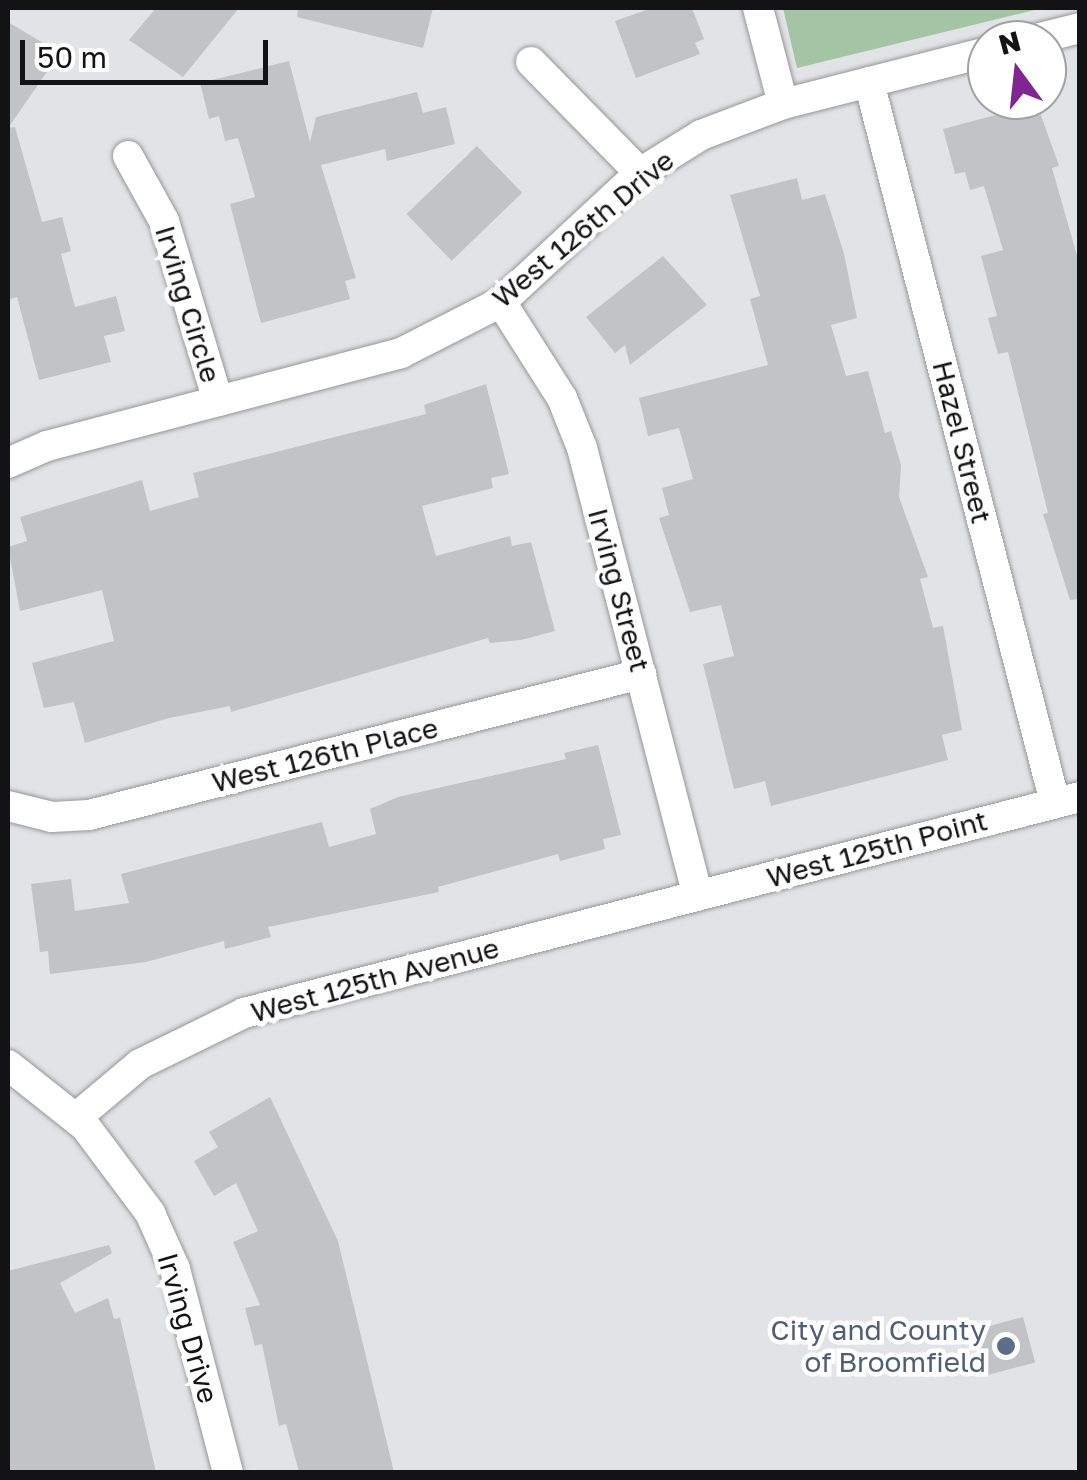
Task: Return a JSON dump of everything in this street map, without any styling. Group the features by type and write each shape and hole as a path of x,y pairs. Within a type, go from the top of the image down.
{"street":[{"path":"758,8 783,104"},
{"name":"West 126th Drive","path":"8,463 218,400 401,352 501,302 640,173 701,135 783,104 967,57"},
{"path":"531,62 640,173"},
{"name":"Hazel Street","path":"869,82 1067,800"},
{"name":"Irving Circle","path":"128,156 164,221 218,400"},
{"name":"Irving Street","path":"501,302 562,398 582,448 698,895"},
{"name":"West 126th Place","path":"8,806 52,817 89,816 641,674"},
{"name":"West 125th Point","path":"698,895 1067,800"},
{"name":"West 125th Avenue","path":"77,1117 140,1064 244,1013 698,895"},
{"name":"Irving Drive","path":"8,1066 77,1117 128,1179 176,1269 228,1472"}],"green space":[{"path":"783,8 1043,8 994,20 967,20 967,27 797,68"}],"building":[{"path":"156,8 239,8 183,77 129,40"},
{"path":"298,8 433,8 423,48 297,17"},
{"path":"652,8 692,8 704,39 695,43 700,54 636,78 615,21"},
{"path":"8,22 60,53 8,128"},
{"path":"289,61 310,142 316,117 417,92 423,113 446,107 455,144 387,161 385,149 321,165 356,278 345,281 350,299 261,323 230,204 255,197 238,138 225,141 219,116 209,119 200,83"},
{"path":"977,120 1043,120 1059,166 1052,168 1080,266 1080,599 1070,600 1043,514 1048,513 1008,352 998,354 988,318 997,316 981,256 1003,250 984,186 970,190 965,172 955,174 943,129"},
{"path":"15,127 42,222 62,217 71,251 61,254 75,307 116,296 125,331 104,336 111,362 39,380 17,297 8,300 8,128"},
{"path":"477,146 522,193 452,261 407,214"},
{"path":"797,178 802,200 825,194 844,254 857,318 831,325 846,376 868,371 885,433 891,431 901,465 899,497 928,577 920,579 933,628 943,626 962,730 942,735 948,760 771,806 765,781 734,789 703,664 734,656 721,605 690,612 659,518 669,515 662,488 693,479 679,428 648,436 639,398 768,365 750,299 760,296 730,195"},
{"path":"663,256 707,305 630,365 625,345 615,353 586,317"},
{"path":"486,384 509,474 491,478 493,488 422,506 436,556 510,536 512,546 531,542 555,631 521,640 490,643 488,638 231,712 230,706 169,718 85,743 74,702 44,708 32,663 114,641 102,590 20,611 8,547 27,541 20,517 142,480 150,511 199,497 193,473 426,414 424,405"},
{"path":"598,745 621,835 603,839 605,849 560,861 558,854 438,887 439,892 268,927 271,937 225,949 224,941 146,962 50,974 48,951 40,952 31,884 71,879 75,911 129,903 121,874 322,822 329,847 376,834 370,809 398,797 566,759 564,753"},
{"path":"270,1097 338,1241 394,1472 299,1472 286,1424 279,1426 262,1344 255,1346 245,1308 260,1305 233,1242 258,1231 236,1183 214,1196 194,1161 218,1147 209,1132"},
{"path":"109,1245 112,1253 60,1283 75,1313 108,1298 114,1319 120,1318 156,1472 8,1472 8,1271"},
{"name":"City and County of Broomfield","path":"1023,1317 1035,1362 988,1375 976,1330"}],"place":[{"name":"City and County of Broomfield","path":"1006,1346"}]}
